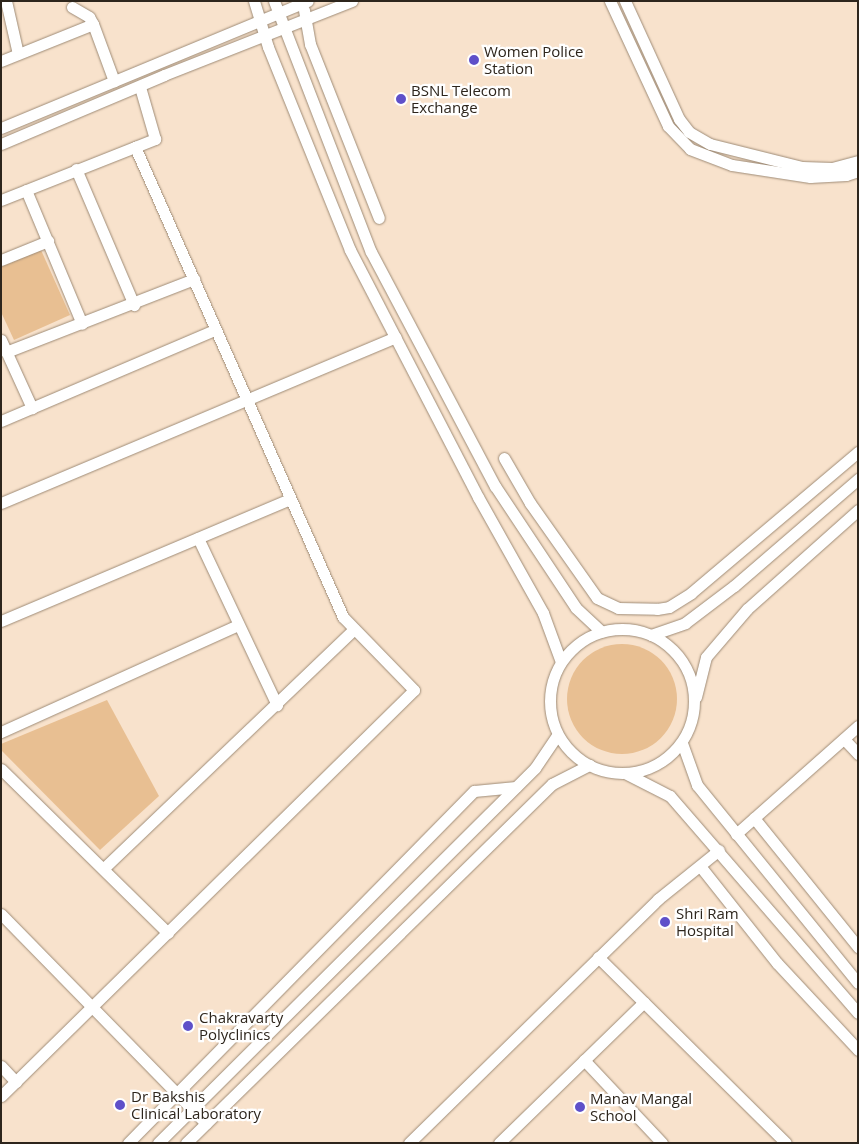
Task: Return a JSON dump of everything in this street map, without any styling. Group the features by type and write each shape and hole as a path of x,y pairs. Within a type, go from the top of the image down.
{"street":[{"path":"6,1 18,54"},
{"path":"254,1 264,34 350,250 543,613 561,662"},
{"path":"274,1 376,260 495,486 576,608 602,632"},
{"path":"1,144 264,34 352,1"},
{"path":"610,1 668,126 690,149 732,165 810,177 846,175 858,170"},
{"path":"626,1 679,119 689,132 710,144 802,167 832,168 858,160"},
{"path":"1,128 304,2 310,44 379,218"},
{"path":"72,4 76,30"},
{"path":"72,4 89,17 93,24 114,81"},
{"path":"1,61 93,24"},
{"path":"1,200 154,139 140,86"},
{"path":"1,1096 92,1009 414,690 343,617 214,330 194,279 135,147"},
{"path":"76,169 134,305"},
{"path":"26,190 82,324"},
{"path":"1,260 48,241"},
{"path":"6,352 134,305 194,279"},
{"path":"1,421 214,330"},
{"path":"1,503 396,337"},
{"path":"1,340 32,408"},
{"path":"504,458 530,503 597,598 618,608 657,609 669,607 691,593 858,452"},
{"path":"651,635 685,623 734,586 858,479"},
{"path":"1,621 290,499"},
{"path":"695,699 690,674 674,650 651,635 629,629 602,632 578,644 561,662 549,695 550,711 557,734 576,758 600,771 627,774 651,768 666,760 682,743 691,726 695,699 706,658 747,609 858,510"},
{"path":"198,538 277,705"},
{"path":"1,732 238,625"},
{"path":"104,868 277,705 354,629"},
{"path":"736,834 858,726"},
{"path":"158,1143 535,768 557,734"},
{"path":"844,739 858,754"},
{"path":"682,743 697,785 858,983"},
{"path":"186,1143 552,784 589,765"},
{"path":"1,769 104,868 168,933"},
{"path":"627,774 670,796 858,1013"},
{"path":"128,1143 474,791 516,786"},
{"path":"754,818 858,947"},
{"path":"409,1143 658,899 718,850"},
{"path":"700,866 777,963 858,1050"},
{"path":"1,914 92,1009 206,1123"},
{"path":"598,957 785,1142"},
{"path":"499,1143 644,1002"},
{"path":"584,1060 662,1143"},
{"path":"1,1066 16,1082"}],"shaded area":[{"path":"41,250 70,315 14,340 1,312 1,267"},
{"path":"622,644 643,648 661,660 673,678 677,699 673,720 661,738 643,750 622,754 601,750 583,738 571,720 567,699 571,678 583,660 601,648"},
{"path":"107,700 159,796 100,850 1,750 1,744"}],"place":[{"name":"Women Police Station","path":"474,60"},
{"name":"BSNL Telecom Exchange","path":"401,99"},
{"name":"Shri Ram Hospital","path":"665,922"},
{"name":"Chakravarty Polyclinics","path":"188,1026"},
{"name":"Dr Bakshis Clinical Laboratory","path":"120,1105"},
{"name":"Manav Mangal School","path":"580,1107"}]}
